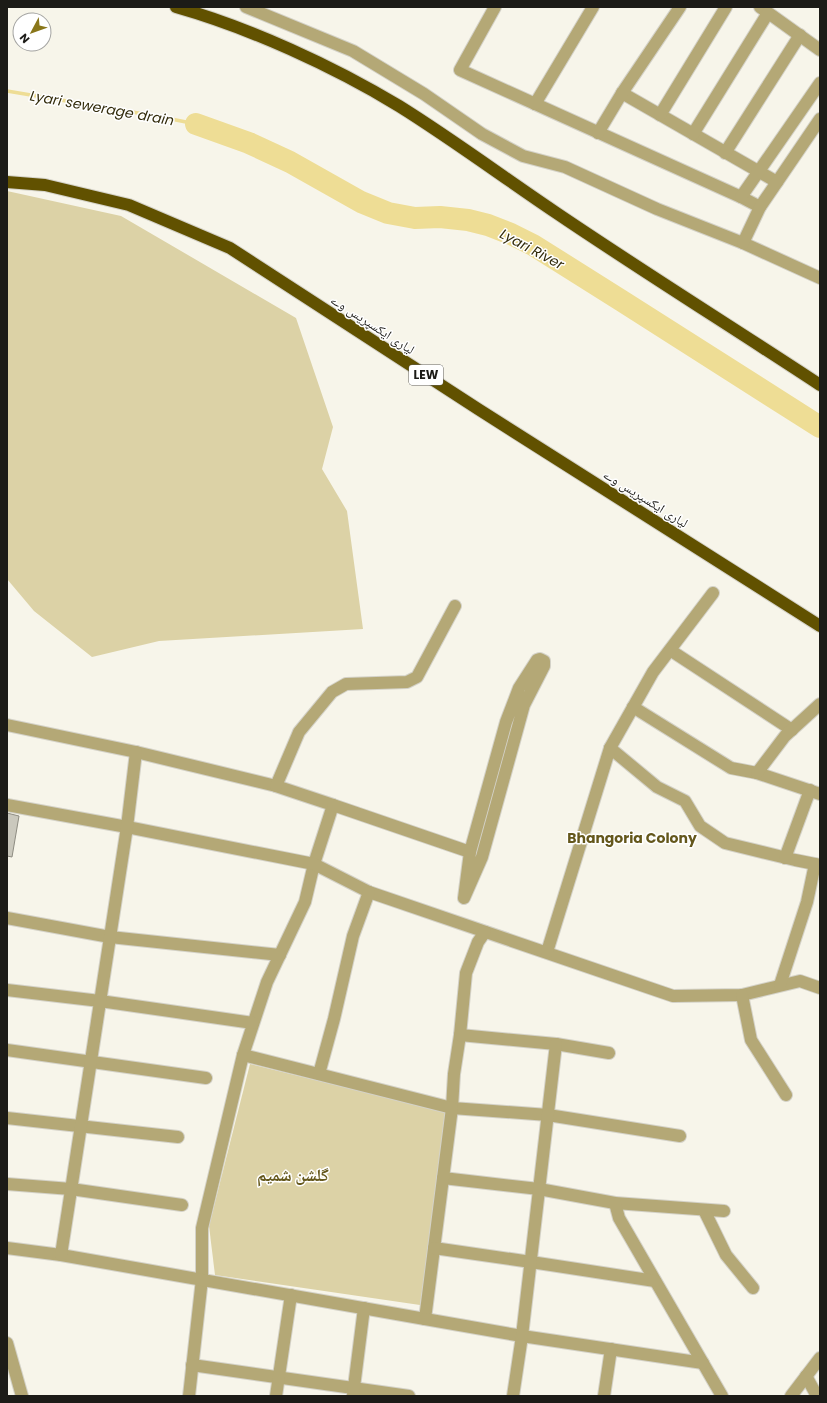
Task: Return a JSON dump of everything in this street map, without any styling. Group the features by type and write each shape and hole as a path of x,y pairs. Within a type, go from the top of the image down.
{"highway":[{"path":"176,7 222,22 291,51 331,69 397,105 586,232 820,385"},
{"name":"لیاری ایکسپریس وے","path":"7,182 45,185 129,205 230,248 820,626"}],"street":[{"path":"246,7 353,51 424,94 482,134 523,156 565,168 657,210 743,243 820,278"},
{"path":"495,7 460,70 741,197 760,207"},
{"path":"535,104 593,7"},
{"path":"598,133 622,93 680,7"},
{"path":"660,115 726,7"},
{"path":"693,134 764,10 820,50"},
{"path":"725,153 800,35"},
{"path":"741,197 820,82"},
{"path":"622,93 776,182"},
{"path":"743,243 760,207 820,119"},
{"path":"547,952 610,748 653,672 713,593"},
{"path":"276,786 300,732 332,692 346,684 407,682 417,677 455,606"},
{"path":"670,650 792,730"},
{"path":"542,659 545,663 524,706 482,856 464,898 470,852 512,705 519,688 537,660 542,659"},
{"path":"757,773 785,736 820,704"},
{"path":"633,707 731,768 757,773 815,792 785,858"},
{"path":"7,725 136,752 276,786 470,852"},
{"path":"610,748 657,787 685,801 700,826 725,843 817,865 807,902 780,985"},
{"path":"61,1255 127,827 136,752"},
{"path":"188,1396 202,1279 202,1228 243,1055 267,982 306,902 314,864 333,805"},
{"path":"7,806 127,827 314,864 369,892 673,996 742,995 800,981 820,988"},
{"path":"319,1074 334,1019 353,936 369,892"},
{"path":"7,918 110,937 280,954"},
{"path":"425,1319 452,1108 454,1074 460,1035 466,973 478,942 485,932"},
{"path":"7,990 100,1000 253,1023"},
{"path":"742,995 752,1040 786,1095"},
{"path":"460,1035 556,1044 609,1053"},
{"path":"513,1396 522,1336 556,1044"},
{"path":"7,1050 206,1078"},
{"path":"243,1055 452,1108 548,1115 680,1136"},
{"path":"7,1118 178,1137"},
{"path":"443,1178 539,1189 615,1203 724,1211"},
{"path":"7,1184 71,1190 182,1205"},
{"path":"615,1203 619,1218 722,1396"},
{"path":"704,1210 726,1255 753,1288"},
{"path":"7,1248 61,1255 202,1279 522,1336 703,1363"},
{"path":"434,1248 655,1282"},
{"path":"276,1396 291,1295"},
{"path":"353,1392 364,1308"},
{"path":"7,1343 22,1396"},
{"path":"604,1396 611,1349"},
{"path":"791,1396 820,1358"},
{"path":"192,1365 279,1378 353,1392 409,1396"},
{"path":"806,1376 817,1396"}],"shaded area":[{"path":"7,191 121,216 296,318 333,427 322,469 347,511 363,629 159,641 92,657 34,611 7,579"},
{"path":"250,1064 450,1113 420,1305 215,1275 209,1226"}],"building":[{"path":"7,813 19,816 12,857 7,856"}],"waterway":[{"name":"Lyari sewerage drain","path":"7,91 196,124"},
{"name":"Lyari River","path":"196,124 249,143 290,162 361,202 388,213 415,218 440,217 468,220 488,225 511,234 533,245 820,427"}],"district":[{"name":"Bhangoria Colony","path":"632,838"},
{"name":"گلشن شمیم","path":"293,1175"}]}
